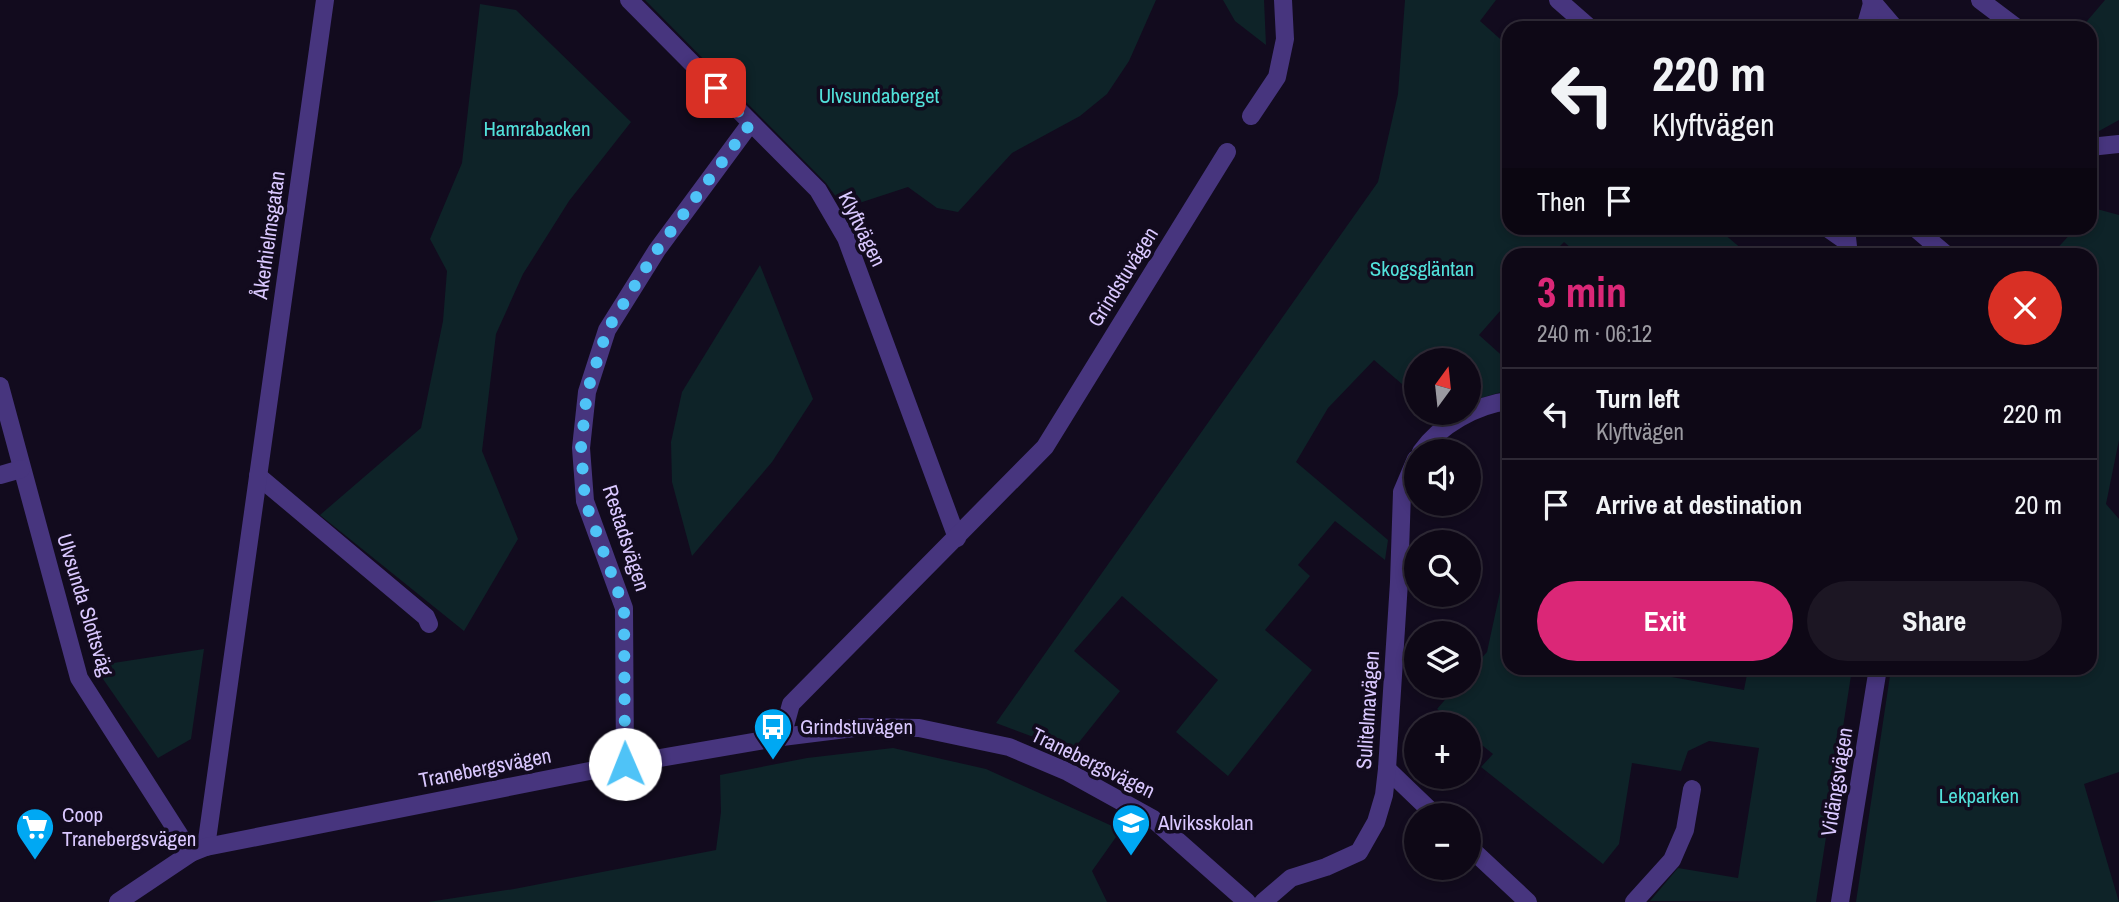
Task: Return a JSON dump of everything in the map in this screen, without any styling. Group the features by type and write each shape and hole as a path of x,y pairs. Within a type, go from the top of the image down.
{"street":[{"name":"Åkerhielmsgatan","path":"199,850 258,476 325,0"},
{"name":"Klyftvägen","path":"629,0 818,190 846,238 957,538"},
{"path":"1251,116 1277,77 1285,39 1283,0"},
{"path":"1559,0 1582,21"},
{"path":"1867,21 1872,0"},
{"path":"1872,0 1889,21"},
{"path":"1980,0 2008,21"},
{"name":"Restadsvägen","path":"625,764 624,608 585,501 581,448 587,392 607,330 657,250 750,124"},
{"path":"2097,146 2119,144"},
{"name":"Grindstuvägen","path":"782,737 792,704 1045,447 1227,152"},
{"path":"1923,235 1939,248"},
{"name":"Ulvsunda Slottsväg","path":"0,386 79,678 199,850"},
{"path":"1430,439 1459,419 1483,407 1502,402"},
{"path":"0,475 21,469"},
{"path":"258,476 426,617 429,624"},
{"name":"Sulitelmavägen","path":"1263,902 1292,878 1359,852 1376,822 1384,795 1387,769 1404,487"},
{"name":"Vidängsvägen","path":"1840,902 1877,675"},
{"name":"Tranebergsvägen","path":"118,902 199,850 625,764 782,737 862,727 919,729 1009,747 1068,772 1153,819 1247,902"},
{"path":"1387,769 1422,803"},
{"path":"1634,902 1672,860 1685,830 1692,789"},
{"path":"1481,858 1528,902"}],"green space":[{"name":"Ulvsundaberget","path":"645,0 1156,0 1129,61 1107,94 1080,116 1012,153 958,212 937,208 908,187 844,208 826,183"},
{"path":"1223,0 1264,0 1266,45 1235,21"},
{"name":"Skogsgläntan","path":"1405,0 1496,0 1480,21 1502,41 1502,235 1725,235 1741,248 1571,248 1564,242 1558,248 1502,248 1502,309 1479,335 1502,356 1502,392 1481,398 1481,348 1404,348 1404,386 1374,360 1328,408 1296,462 1388,540 1385,560 1335,521 1298,565 1310,576 1265,630 1312,670 1228,776 1176,732 1218,680 1122,596 1074,651 1120,691 1076,746 1063,748 996,723 1378,182 1398,94"},
{"path":"2105,0 2119,0 2119,120 2097,132 2097,21 2087,21"},
{"name":"Hamrabacken","path":"480,4 516,10 631,122 569,201 523,274 496,334 482,451 518,539 464,631 320,515 421,428 443,321 447,271 430,239 462,163"},
{"name":"Lekparken","path":"2097,209 2119,215 2119,440 2106,504 2119,519 2119,772 2084,784 2119,902 1856,902 1890,675 2097,675 2097,248 2057,248 2070,235 2097,235"},
{"path":"760,265 813,399 772,462 692,556 672,482 671,442 682,392"},
{"path":"1502,583 1502,675 1660,675 1744,690 1747,675 1851,675 1816,902 1650,901 1678,868 1738,878 1759,748 1709,741 1688,751 1681,771 1632,763 1619,844 1603,864 1481,767 1493,754 1481,744 1481,712 1441,712 1437,709 1447,698 1481,698 1481,659 1487,652"},
{"path":"204,649 191,739 158,758 94,666"},
{"path":"893,748 986,769 1121,830 1092,871 1107,902 428,902 514,889 716,850 721,812 720,775 807,758"}],"place":[{"name":"Grindstuvägen","path":"773,761"},
{"name":"Alviksskolan","path":"1131,857"},
{"name":"Coop Tranebergsvägen","path":"35,861"}],"route":[{"path":"625,764 624,608 585,501 581,448 587,392 607,330 657,250 750,124 716,88"}]}
